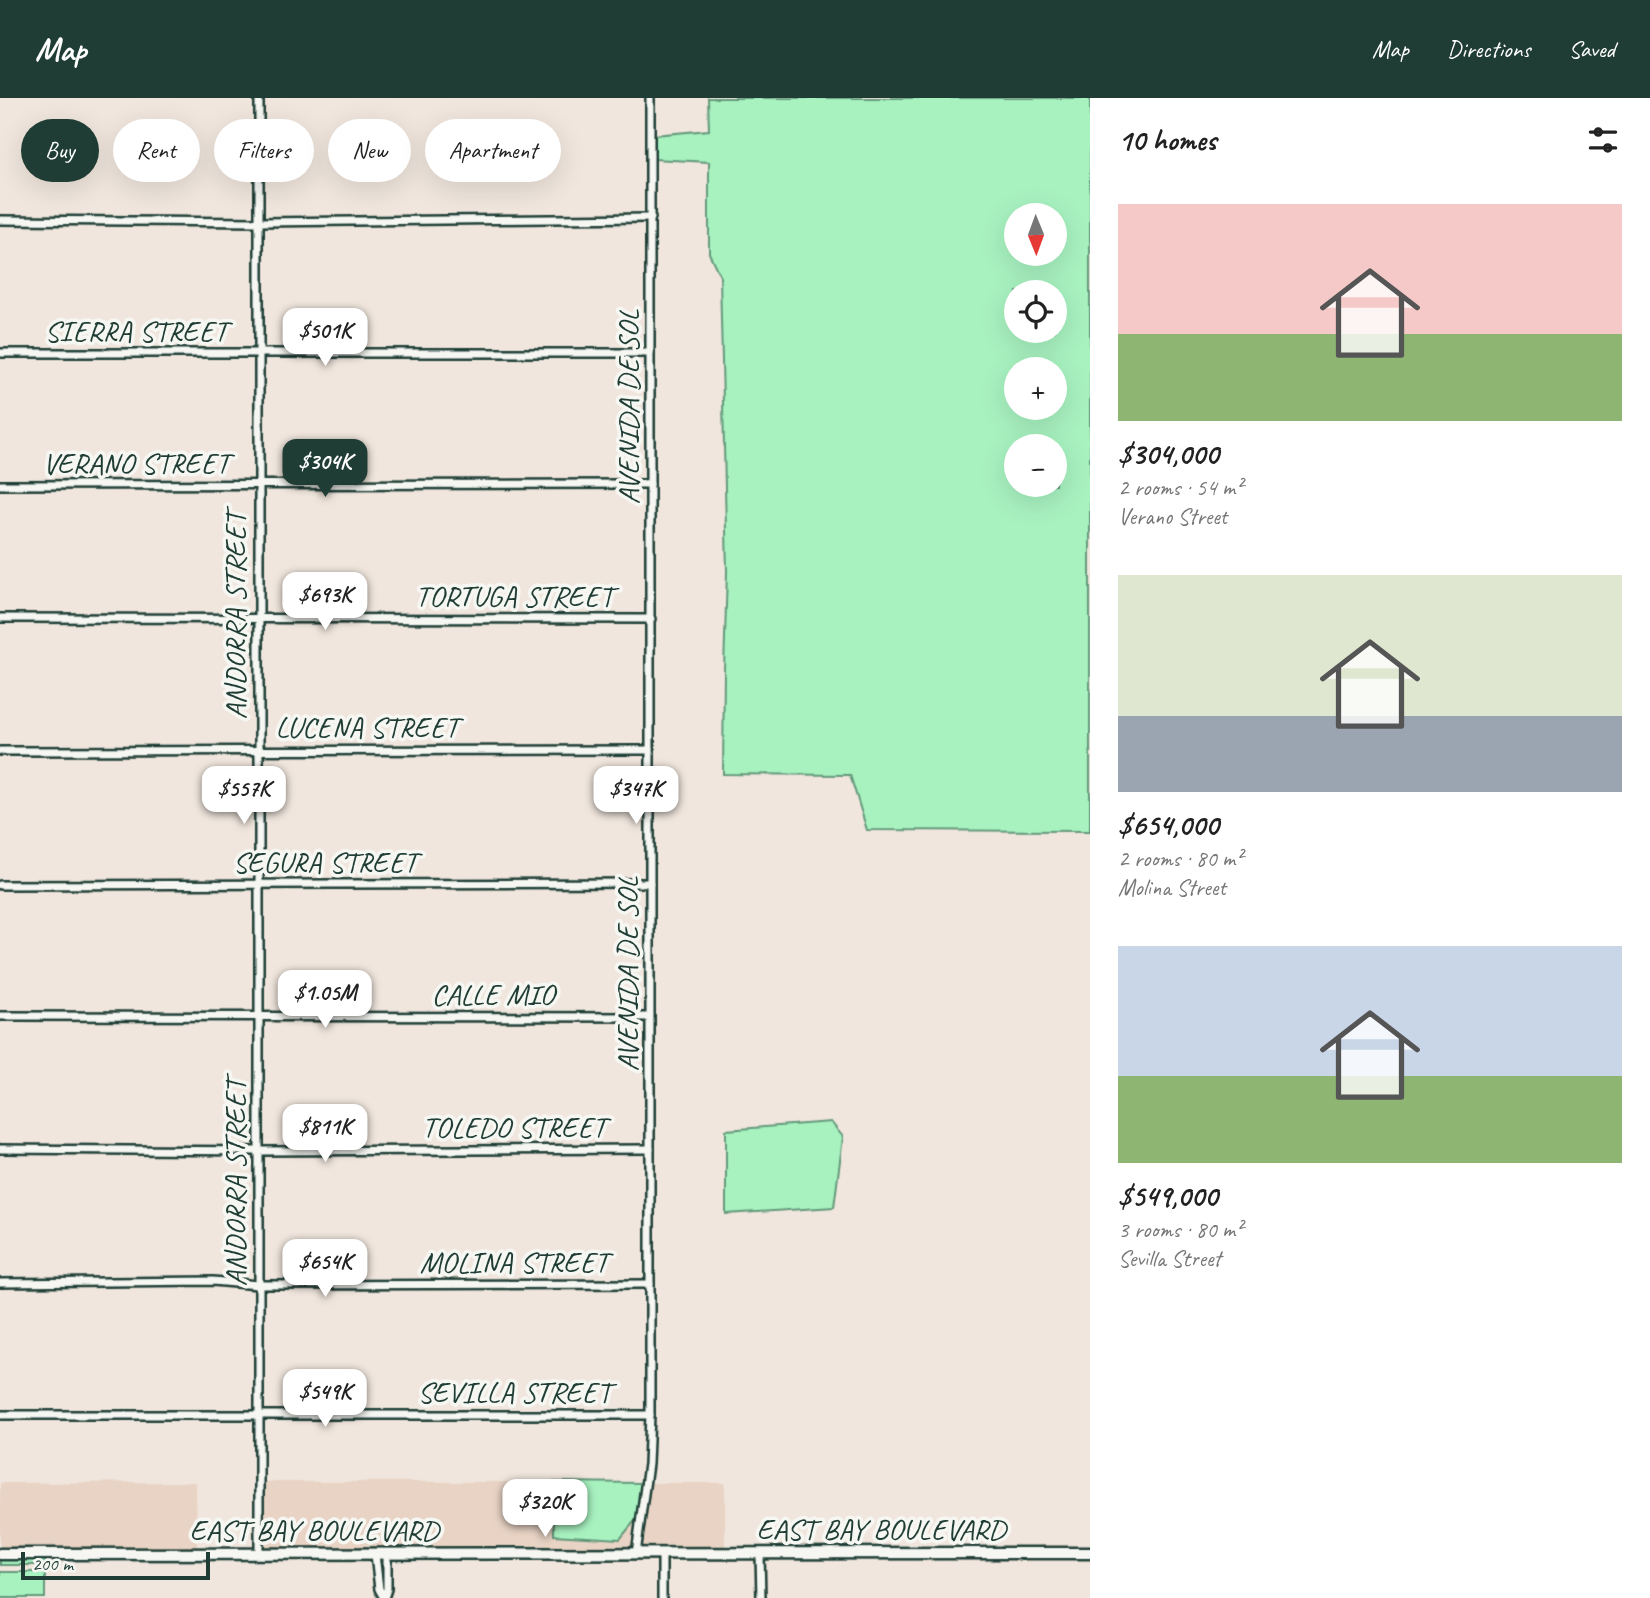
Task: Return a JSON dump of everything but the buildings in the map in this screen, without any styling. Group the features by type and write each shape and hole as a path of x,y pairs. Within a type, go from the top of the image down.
{"main road":[{"name":"EAST BAY BOULEVARD","path":"0,1554 1090,1553"}],"street":[{"name":"ANDORRA STREET","path":"259,98 259,1554"},
{"name":"AVENIDA DE SOL","path":"636,1554 648,1464 650,1415 650,98"},
{"path":"0,220 259,222 651,218"},
{"name":"SIERRA STREET","path":"0,353 650,353"},
{"name":"VERANO STREET","path":"0,485 650,484"},
{"name":"TORTUGA STREET","path":"0,618 651,619"},
{"name":"LUCENA STREET","path":"0,751 650,750"},
{"name":"SEGURA STREET","path":"0,885 650,883"},
{"name":"CALLE MIO","path":"0,1016 649,1017"},
{"name":"TOLEDO STREET","path":"0,1149 650,1149"},
{"name":"MOLINA STREET","path":"0,1283 213,1281 258,1285 650,1284"},
{"name":"SEVILLA STREET","path":"0,1415 650,1415"},
{"path":"375,1554 379,1589 384,1598 387,1589 387,1554"},
{"path":"662,1554 662,1598"},
{"path":"760,1554 761,1598"}],"shaded area":[{"path":"196,1482 197,1551 0,1550 0,1483"},
{"path":"262,1482 554,1482 554,1535 638,1517 633,1551 262,1551"},
{"path":"649,1483 725,1483 725,1550 640,1550"}],"green space":[{"path":"708,98 1090,98 1090,831 867,830 850,775 723,774 727,572 720,276 709,253 709,162 654,159 654,135 709,130"},
{"path":"831,1122 843,1137 834,1207 726,1214 726,1130"},
{"path":"554,1482 643,1483 638,1517 620,1539 554,1535"},
{"path":"0,1558 45,1558 45,1565 0,1565"},
{"path":"0,1572 45,1572 45,1598 0,1598"}]}
